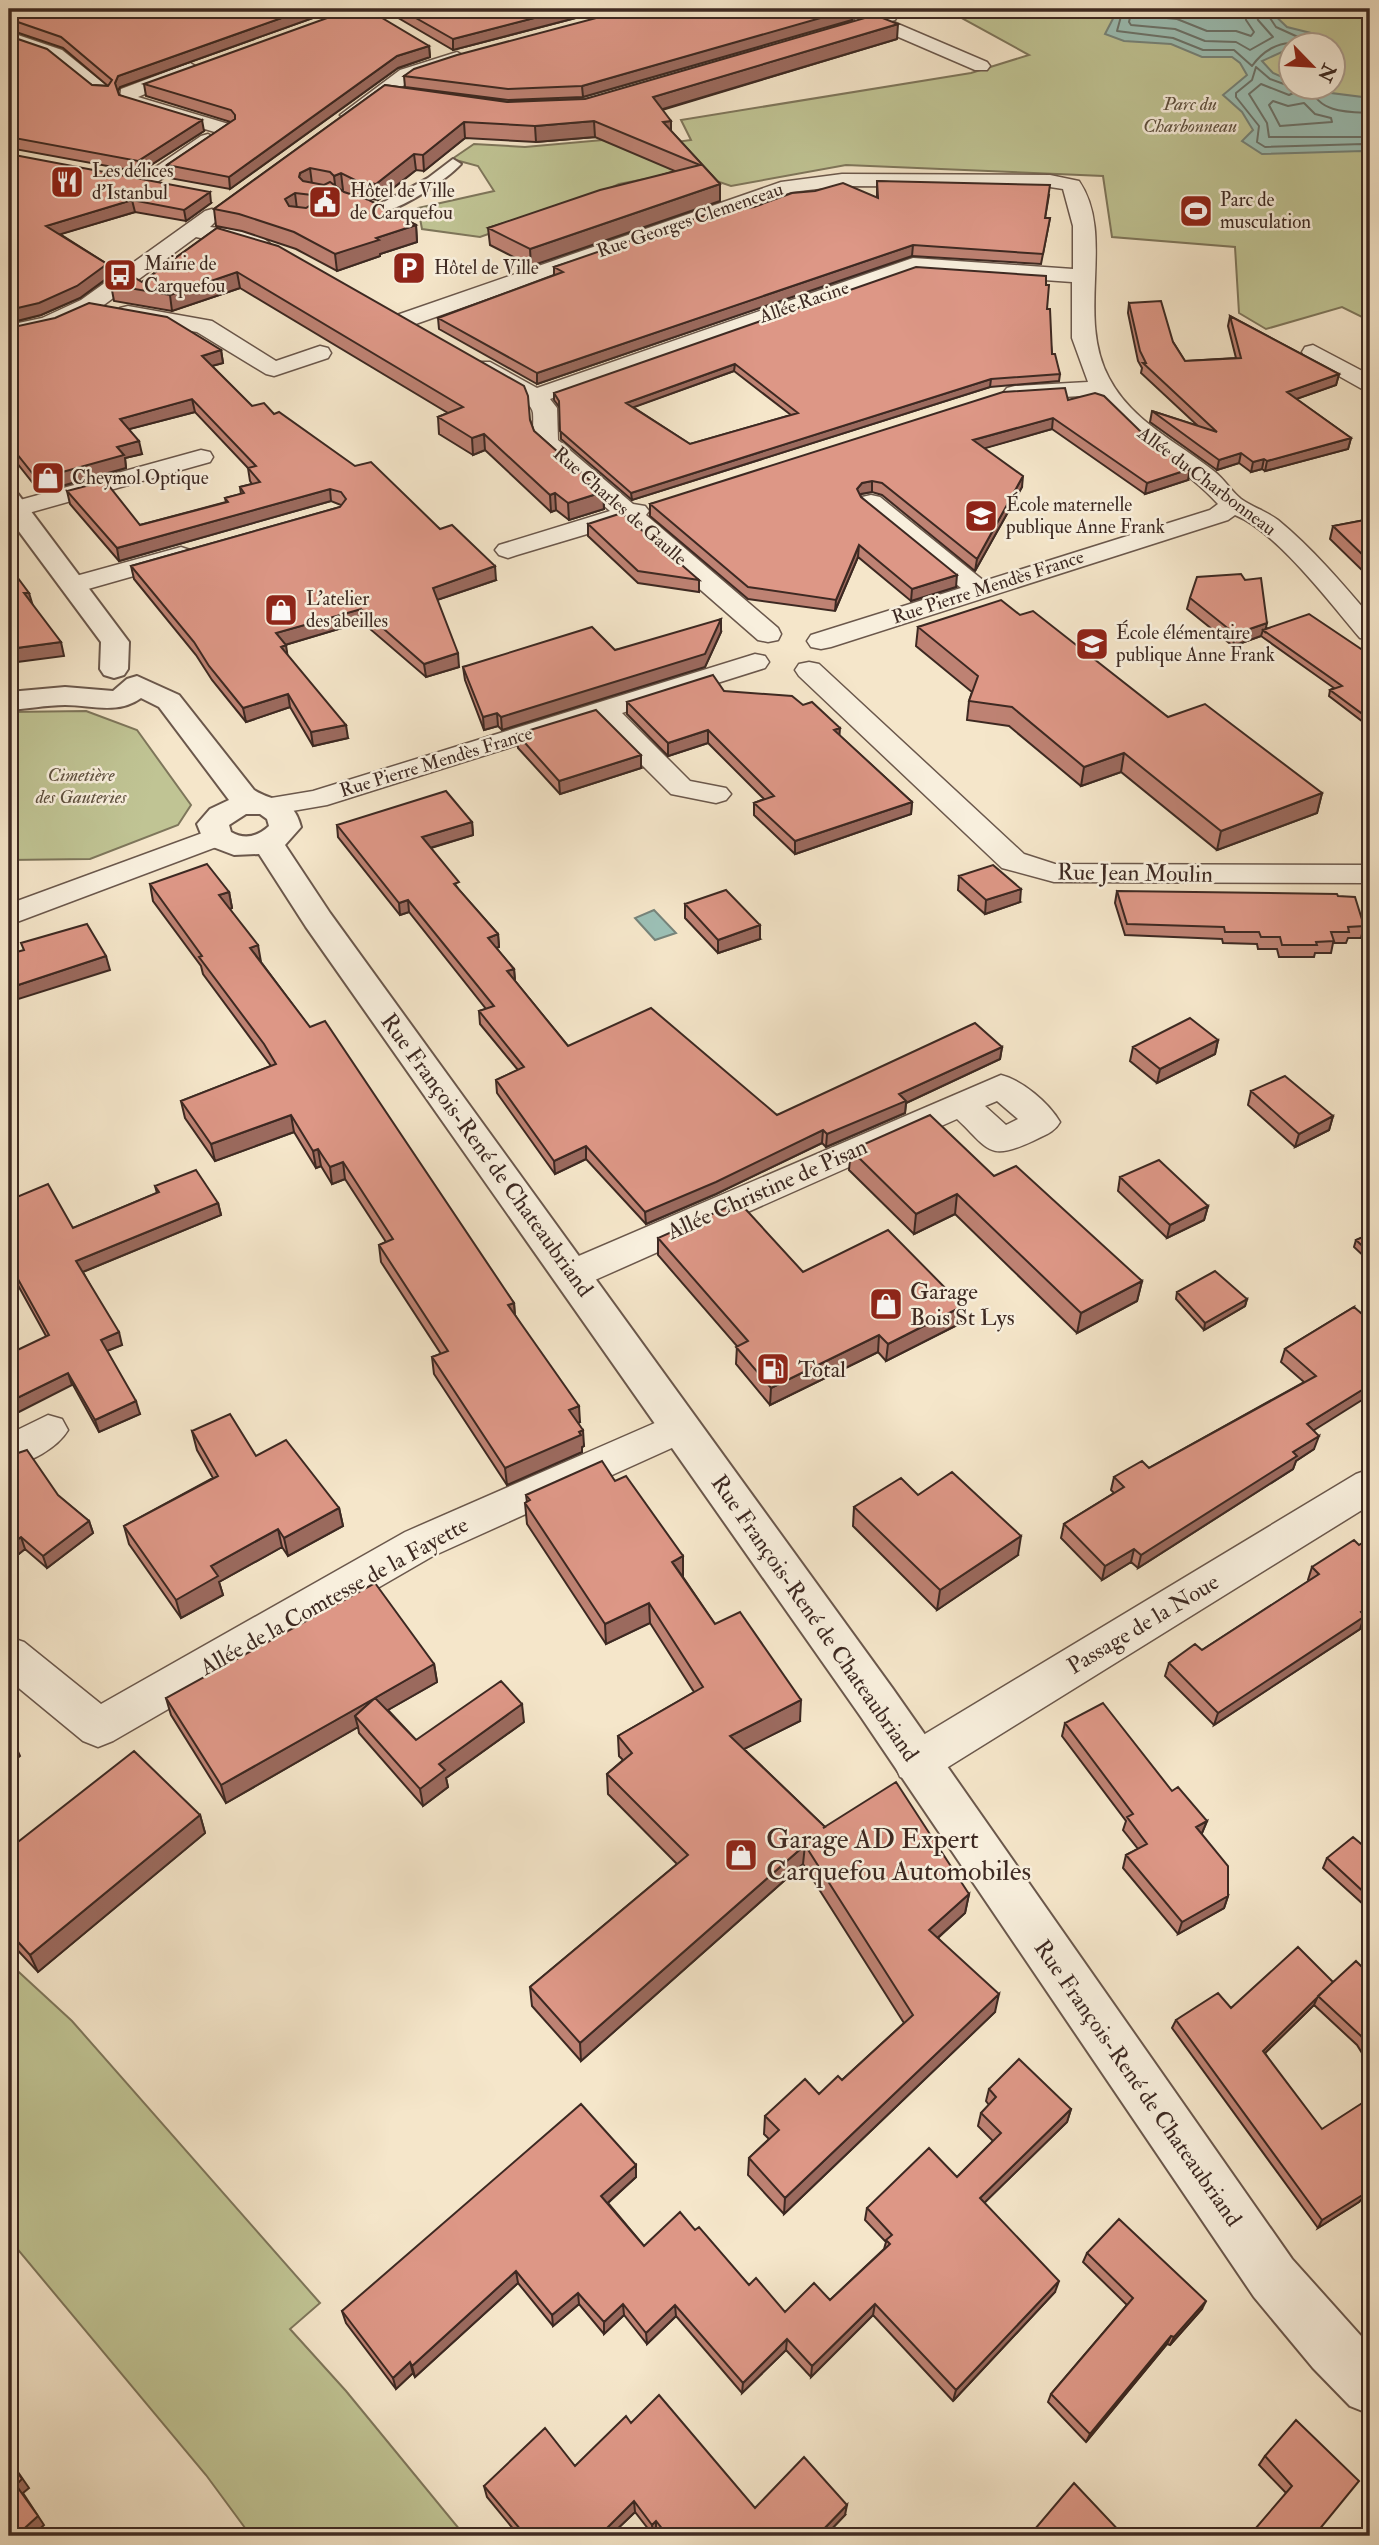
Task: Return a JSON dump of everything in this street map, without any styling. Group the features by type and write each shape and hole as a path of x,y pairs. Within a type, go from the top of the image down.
{"street":[{"path":"816,38 889,16 893,9"},
{"path":"849,12 895,27 981,66"},
{"path":"9,37 56,54 103,90"},
{"path":"430,46 451,59"},
{"path":"335,126 407,74 478,52"},
{"path":"178,188 135,180 225,129 129,100 128,93 213,60"},
{"path":"382,92 414,97"},
{"path":"401,212 373,208 433,181 453,164"},
{"name":"Rue Georges Clemenceau","path":"402,321 788,186 842,180 1051,181 1072,185"},
{"name":"Allée du Charbonneau","path":"1072,185 1085,233 1082,316 1086,351 1101,388 1129,423 1208,478 1233,505 1253,513 1278,535 1323,578 1370,632"},
{"path":"9,332 49,323 89,305 192,230 220,200"},
{"path":"192,230 234,237 278,251"},
{"name":"Allée Racine","path":"535,396 913,264 1082,276"},
{"path":"89,305 204,326 274,369 320,353"},
{"path":"382,309 423,333"},
{"path":"1313,352 1370,384"},
{"path":"463,357 535,396"},
{"path":"987,398 999,394 1101,388"},
{"name":"Rue Charles de Gaulle","path":"535,396 545,408 546,442 630,513 796,634"},
{"path":"109,685 114,642 12,505 201,457"},
{"path":"871,502 978,589"},
{"path":"508,550 655,505"},
{"name":"Rue Pierre Mendès France","path":"796,634 978,589 1219,515 1233,505"},
{"path":"74,585 203,548"},
{"path":"796,634 827,654 818,666 781,669 750,649 753,643 796,634"},
{"name":"Rue Pierre Mendès France","path":"9,915 253,820 317,799 603,709 781,669"},
{"name":"Rue Jean Moulin","path":"781,669 1013,861 1054,873 1370,874"},
{"path":"9,684 109,685"},
{"path":"9,701 65,696 109,685"},
{"name":"Rue François-René de Chateaubriand","path":"109,685 149,716 222,804 253,820 318,920 573,1274 619,1344 752,1525 1273,2278 1333,2348 1370,2386"},
{"path":"603,709 681,788 716,794"},
{"name":"Allée Christine de Pisan","path":"573,1274 961,1104"},
{"name":"Allée de la Comtesse de la Fayette","path":"9,1655 98,1728 419,1544 680,1427"},
{"path":"9,1453 48,1430"},
{"name":"Passage de la Noue","path":"916,1762 1370,1485"}],"green space":[{"name":"Parc du Charbonneau","path":"973,9 1370,9 1370,321 1342,307 1266,329 1239,313 1235,247 1112,237 1103,176 846,165 731,186 687,171 619,184 585,200 480,237 422,229 418,208 494,191 478,166 452,159 474,144 525,147 614,139 626,149 691,140 681,120 971,73 1029,55 956,15"},
{"name":"Cimetière des Gauteries","path":"86,711 137,730 191,805 178,825 90,859 9,860 9,712"},
{"path":"9,1963 72,2021 320,2303 290,2329 346,2391 465,2536 251,2536 206,2475 9,2239"}],"water":[{"path":"1118,9 1268,9 1287,27 1307,32 1278,32 1278,54 1262,61 1278,75 1278,102 1348,102 1348,95 1370,98 1370,156 1363,151 1262,154 1242,141 1253,130 1242,112 1223,95 1247,75 1240,63 1232,57 1202,57 1171,44 1124,41 1105,34"},
{"path":"654,910 676,933 655,940 635,918"}],"building":[{"path":"9,9 307,9 118,76 115,83 119,95 202,120 138,161 9,137 9,36 47,49 92,85 108,86 112,80 61,37 9,19"},
{"path":"352,9 367,9 429,46 397,56 229,177 167,165 235,119 235,115 231,110 144,84"},
{"path":"400,9 569,9 453,39"},
{"path":"630,9 852,9 582,86 508,89 404,76 414,69 457,55"},
{"path":"875,15 898,24 653,97 671,121 663,122 720,184 530,249 488,228 600,190 700,165 594,121 535,126 464,122 423,155 414,154 376,184 357,181 341,173 334,176 330,172 310,168 300,173 299,177 303,181 324,185 330,182 344,192 369,200 416,225 376,238 379,240 335,254 294,232 239,214 214,209 385,85 507,102 585,99","holes":["295,193 312,195 317,201 306,208 289,206 285,199"]},
{"path":"9,154 210,192 184,210 132,200 46,226 107,264 77,286 39,303 9,310"},
{"path":"877,181 1050,185 1045,218 1050,218 1043,254 913,245 537,373 438,318 563,272 554,267 734,205 738,210 754,207 792,193 815,191 843,183 878,198"},
{"path":"217,228 278,246 524,386 534,431 603,492 568,503 555,493 550,495 484,434 472,438 438,417 463,407 237,272 170,295 111,285 127,273 142,282"},
{"path":"916,267 1046,276 1046,285 1049,285 1047,309 1050,309 1052,354 1055,354 1060,374 991,379 631,493 560,431 559,401 554,393","holes":["735,364 798,413 690,444 626,403"]},
{"path":"1161,301 1173,342 1185,361 1241,358 1230,316 1339,374 1287,392 1351,438 1267,461 1264,459 1253,462 1241,453 1219,460 1152,411 1217,432 1143,363 1146,363 1140,351 1129,303"},
{"path":"89,303 167,317 221,350 202,356 252,406 264,403 274,414 279,412 355,466 371,462 440,529 452,525 495,566 433,588 458,653 424,664 361,609 276,633 286,645 281,647 346,725 311,732 288,694 243,708 209,666 194,642 131,566 340,507 346,499 341,492 330,489 117,548 67,491 105,481 140,525 228,502 225,498 244,493 240,487 260,482 248,468 256,466 192,399 120,419 139,441 117,447 124,455 37,479 9,444 9,328 55,318"},
{"path":"1065,388 1068,400 1095,393 1104,396 1139,430 1190,469 1147,483 1053,418 973,440 1023,476 977,559 882,483 862,483 857,489 861,497 957,575 912,589 859,545 836,600 748,587 650,504 1003,392"},
{"path":"622,513 699,580 638,571 588,524"},
{"path":"1370,519 1370,562 1333,526"},
{"path":"9,566 29,593 24,593 61,642 9,649"},
{"path":"1241,574 1245,580 1261,578 1267,623 1235,634 1190,598 1197,577"},
{"path":"1001,600 1020,615 1033,611 1168,717 1205,704 1322,793 1221,831 1124,753 1084,767 1012,707 969,701 978,676 918,627"},
{"path":"1309,614 1370,655 1370,727 1365,716 1330,690 1342,686 1263,630"},
{"path":"721,619 705,654 501,717 497,713 483,717 463,667 592,627 615,650"},
{"path":"713,675 724,691 792,696 803,705 812,702 840,728 834,730 912,802 795,841 754,803 774,796 708,730 668,743 627,702"},
{"path":"596,710 641,755 559,781 517,734"},
{"path":"446,791 472,822 422,837 459,882 454,884 498,934 488,938 514,969 507,971 568,1046 651,1008 777,1115 975,1023 1002,1047 899,1094 906,1101 827,1134 823,1130 716,1182 645,1212 586,1146 554,1161 496,1080 524,1067 479,1011 494,1006 408,900 399,903 337,825"},
{"path":"207,864 229,892 219,895 258,945 250,948 310,1027 325,1021 514,1303 508,1305 579,1406 569,1410 583,1430 579,1432 581,1435 505,1468 432,1357 448,1351 379,1245 393,1239 343,1162 330,1167 318,1149 313,1151 291,1115 211,1144 181,1101 276,1064 150,884"},
{"path":"993,865 1021,889 986,900 959,876"},
{"path":"726,890 760,925 718,940 685,904"},
{"path":"1117,891 1337,894 1355,897 1364,926 1348,927 1349,932 1331,932 1334,941 1316,942 1317,945 1282,945 1280,937 1261,937 1259,932 1225,932 1224,927 1127,924"},
{"path":"87,924 106,956 9,988 9,954 24,950 21,943"},
{"path":"1190,1018 1218,1040 1160,1069 1133,1047"},
{"path":"1285,1076 1333,1116 1299,1134 1251,1091"},
{"path":"930,1115 994,1176 1016,1166 1142,1281 1081,1313 957,1194 916,1214 851,1150"},
{"path":"1159,1160 1208,1206 1170,1225 1120,1177"},
{"path":"196,1170 218,1203 76,1261 119,1332 101,1340 136,1401 95,1420 68,1373 9,1402 9,1354 49,1335 9,1263 9,1183 17,1197 48,1184 73,1228 159,1192 155,1186"},
{"path":"739,1202 803,1272 888,1230 963,1306 888,1344 879,1335 771,1388 736,1347 748,1341 658,1238"},
{"path":"1370,1234 1370,1253 1356,1240"},
{"path":"1215,1271 1247,1299 1205,1323 1177,1292"},
{"path":"1354,1307 1370,1321 1370,1385 1307,1424 1319,1436 1293,1452 1297,1456 1141,1555 1134,1549 1105,1566 1064,1524 1124,1487 1114,1477 1142,1461 1149,1468 1316,1376 1285,1349"},
{"path":"230,1414 256,1456 286,1440 339,1508 284,1538 278,1529 211,1566 218,1576 176,1600 124,1526 218,1476 192,1431"},
{"path":"27,1450 58,1495 89,1521 43,1556 21,1537 9,1546 9,1456"},
{"path":"602,1461 615,1481 626,1476 683,1556 672,1562 715,1624 740,1612 801,1700 730,1736 825,1827 896,1782 969,1894 929,1930 999,1994 785,2198 749,2158 779,2130 765,2116 805,2079 819,2094 838,2076 842,2080 913,2015 805,1845 580,2043 530,1987 688,1855 607,1774 632,1753 618,1736 703,1687 649,1603 605,1624 525,1503 530,1500 526,1495"},
{"path":"952,1472 1021,1536 940,1590 854,1507 901,1478 918,1495"},
{"path":"1370,1538 1370,1606 1361,1612 1365,1616 1218,1713 1169,1663 1195,1644 1202,1650 1319,1574 1312,1567 1354,1540 1359,1545"},
{"path":"375,1583 434,1664 221,1785 166,1698"},
{"path":"501,1681 522,1704 439,1764 445,1770 420,1789 355,1716 375,1698 416,1740"},
{"path":"1103,1703 1172,1791 1178,1787 1207,1821 1196,1827 1228,1866 1228,1896 1182,1922 1126,1855 1147,1844 1127,1817 1133,1814 1065,1723"},
{"path":"9,1740 15,1745 9,1751"},
{"path":"134,1751 200,1815 30,1955 9,1932 9,1849"},
{"path":"1353,1837 1366,1848 1370,1845 1370,1892 1367,1895 1327,1858"},
{"path":"1298,1947 1333,1982 1263,2051 1322,2129 1370,2098 1370,2188 1322,2220 1176,2020 1218,1993 1231,2008"},
{"path":"1356,1961 1370,1975 1370,2050 1361,2036 1318,1996"},
{"path":"1019,2059 1071,2109 980,2198 1059,2281 956,2390 875,2304 812,2366 787,2339 743,2383 675,2305 646,2333 623,2304 604,2322 578,2293 552,2315 516,2271 412,2366 410,2362 393,2378 342,2311 581,2104 636,2165 601,2196 644,2246 680,2212 695,2230 699,2227 749,2285 756,2278 785,2312 814,2283 830,2300 890,2244 886,2240 892,2235 867,2208 929,2148 957,2177 1001,2133 981,2113 996,2097 989,2089"},
{"path":"1119,2219 1206,2301 1174,2337 1171,2336 1090,2434 1051,2394 1133,2298 1087,2253"},
{"path":"659,2395 755,2508 804,2457 847,2505 817,2536 668,2536 656,2521 652,2525 634,2501 599,2536 526,2536 484,2486 545,2428 575,2466 626,2416 631,2423"},
{"path":"1296,2420 1359,2481 1314,2536 1249,2536 1292,2486 1265,2456"},
{"path":"9,2460 22,2479 16,2485 38,2516 16,2536 9,2536"},
{"path":"1074,2483 1124,2536 1029,2536"}],"place":[{"name":"Les délices d'Istanbul","path":"67,182"},
{"name":"Hôtel de Ville de Carquefou","path":"325,202"},
{"name":"Parc de musculation","path":"1196,211"},
{"name":"Hôtel de Ville","path":"409,268"},
{"name":"Mairie de Carquefou","path":"120,275"},
{"name":"Cheymol Optique","path":"48,478"},
{"name":"École maternelle publique Anne Frank","path":"981,516"},
{"name":"L'atelier des abeilles","path":"281,610"},
{"name":"École élémentaire publique Anne Frank","path":"1092,644"},
{"name":"Garage Bois St Lys","path":"886,1304"},
{"name":"Total","path":"773,1369"},
{"name":"Garage AD Expert Carquefou Automobiles","path":"741,1855"}]}
